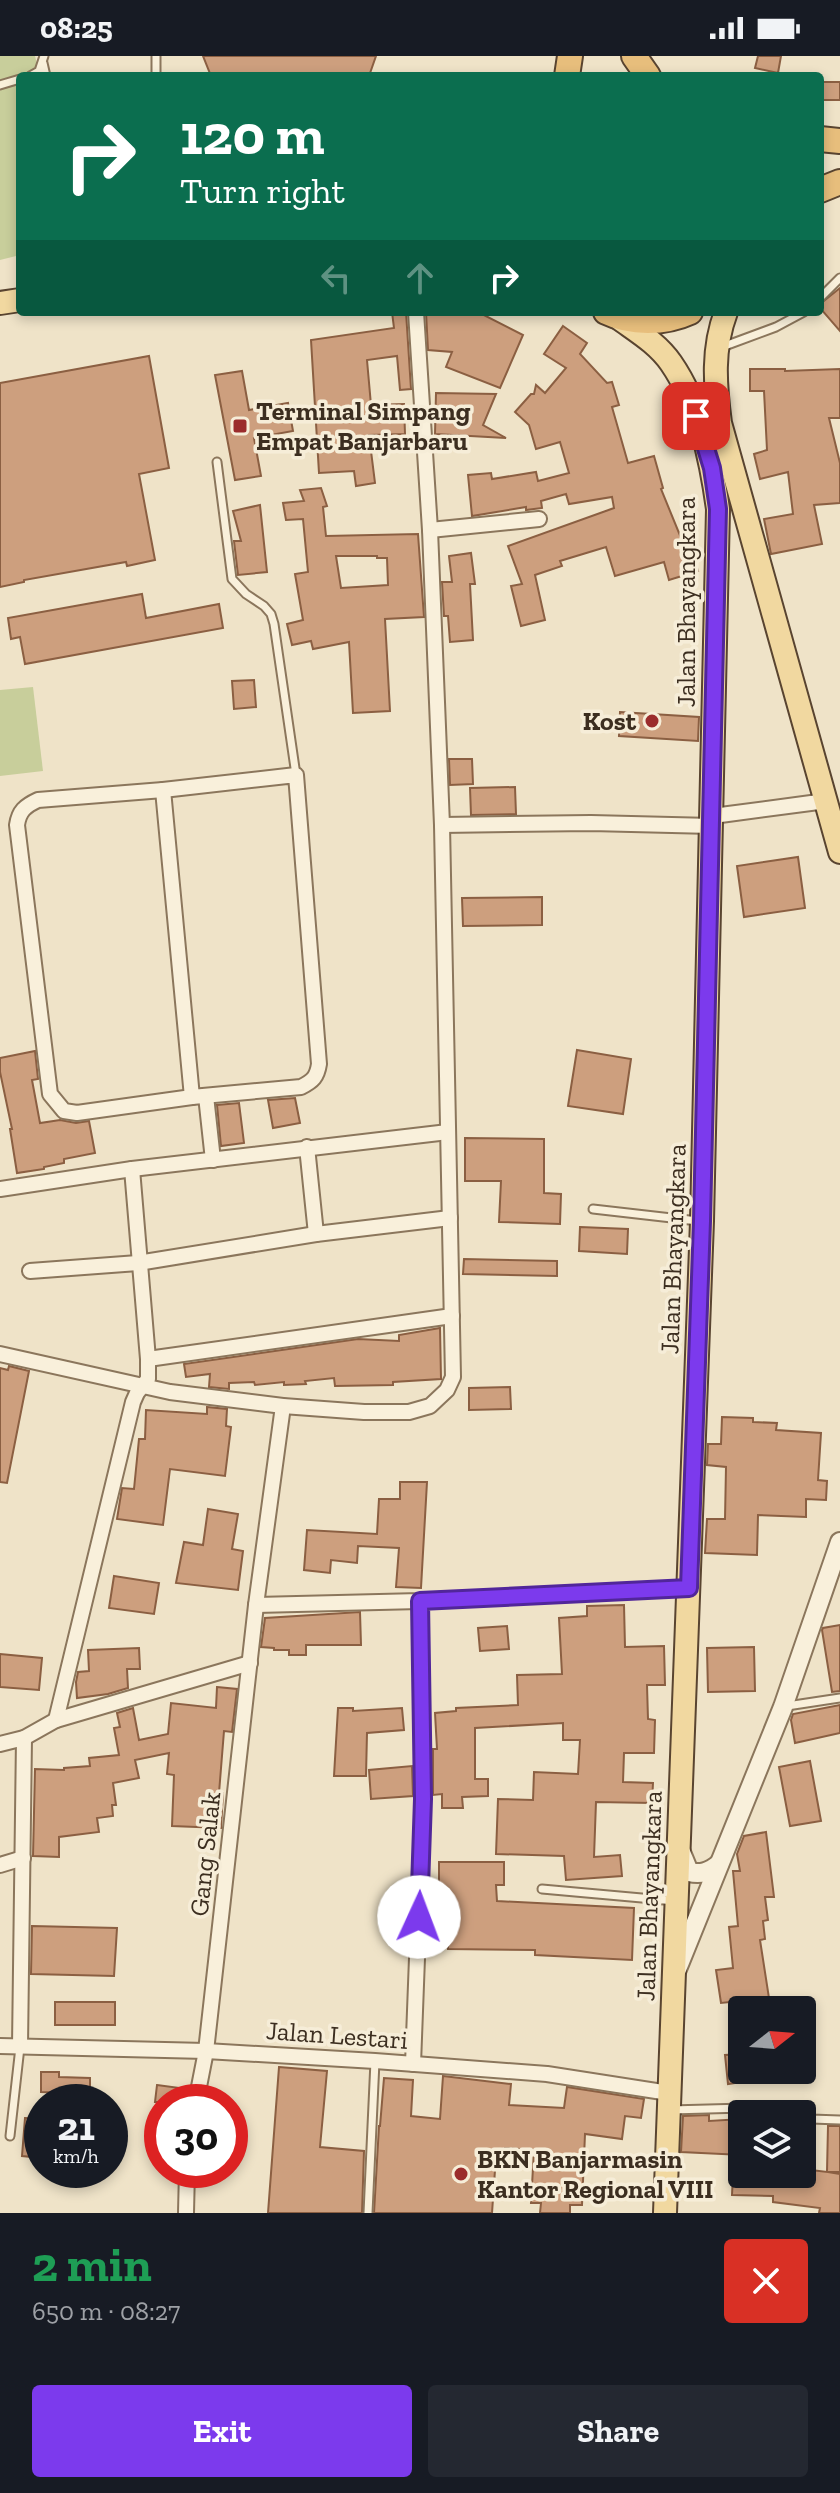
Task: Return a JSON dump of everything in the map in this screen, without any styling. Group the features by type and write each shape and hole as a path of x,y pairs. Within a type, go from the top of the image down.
{"highway":[{"path":"620,316 653,321 674,316"}],"main road":[{"name":"Jalan Bhayangkara","path":"614,316 650,340 670,362 689,397 712,468 718,509 702,1221 666,2213"},
{"path":"725,316 717,350 716,391 720,423 840,852"},
{"path":"718,543 751,536"}],"street":[{"path":"0,1354 170,1392 364,1412 409,1412 435,1404 453,1377 442,825 430,530 416,316"},
{"path":"430,530 539,519"},
{"path":"296,775 319,1064 317,1075 301,1087 199,1096 77,1113 64,1111 50,1094 18,816 23,808 38,800 163,790 296,775"},
{"path":"163,790 199,1096 213,1160"},
{"path":"442,825 712,821 826,801"},
{"path":"0,1189 132,1169 448,1132"},
{"path":"307,1147 316,1234"},
{"path":"56,1720 133,1402 148,1379 132,1169"},
{"path":"30,1271 138,1263 316,1234 450,1218"},
{"path":"148,1359 452,1316"},
{"name":"Gang Salak","path":"200,2084 206,2051 256,1605 283,1406"},
{"path":"674,1977 783,1707 840,1542"},
{"path":"256,1605 420,1601 689,1588"},
{"path":"413,2064 423,1799 420,1601"},
{"path":"0,1744 24,1738 56,1720 250,1663"},
{"path":"20,2046 24,1738"},
{"path":"679,1845 689,1872 699,1875 719,1864"},
{"path":"0,1865 23,1858"},
{"name":"Jalan Lestari","path":"0,2046 206,2051 547,2074 668,2102"},
{"path":"186,2213 187,2188"}],"lane":[{"path":"824,294 840,278"},
{"path":"717,350 797,316"},
{"path":"217,462 232,579 246,594 264,606 274,624 296,775"},
{"path":"593,1209 702,1221"},
{"path":"783,1707 840,1698"},
{"path":"542,1889 677,1901"},
{"path":"10,2136 20,2046"},
{"path":"368,2213 375,2061"},
{"path":"668,2102 778,2107 795,2110 811,2119 840,2120"}],"green space":[{"path":"0,56 35,56 39,72 16,72 16,256 0,260"},
{"path":"33,687 43,771 0,776 0,690"}],"building":[{"path":"203,56 376,56 370,72 209,72"},
{"path":"758,56 781,56 778,72 755,68"},
{"path":"824,82 840,82 840,100 824,100"},
{"path":"840,288 840,331 824,313 824,301"},
{"path":"392,316 406,316 411,389 400,390 397,356 367,360 371,405 404,404 405,434 369,435 375,483 356,486 354,471 319,473 311,340 394,328"},
{"path":"426,316 486,316 523,335 500,388 446,367 452,352 428,350"},
{"path":"563,326 587,343 580,354 607,383 612,382 619,405 612,407 628,463 654,456 661,489 688,555 693,554 698,571 669,580 664,562 615,576 606,547 560,561 562,566 535,575 545,620 521,626 511,586 522,584 508,546 614,508 612,497 569,504 566,494 541,501 542,508 526,510 526,507 472,516 468,475 491,473 492,479 536,472 538,481 569,473 560,442 536,449 529,425 515,412 534,394 536,385 545,393 566,368 544,354"},
{"path":"149,356 169,468 139,474 155,560 127,566 126,562 0,587 0,383"},
{"path":"750,369 840,369 840,418 829,418 840,463 840,503 814,505 822,544 771,554 764,519 793,514 788,472 760,479 754,454 767,450 764,391 750,391"},
{"path":"242,371 249,410 288,403 293,431 254,438 261,476 235,480 215,375"},
{"path":"436,393 496,394 483,425 506,438 435,434"},
{"path":"321,488 327,506 323,507 326,536 418,534 424,617 385,619 390,711 353,713 349,642 313,649 311,641 292,645 287,624 303,620 295,574 308,572 303,519 286,520 283,503 304,501 300,490","holes":["336,556 387,558 388,585 341,588"]},
{"path":"260,505 267,572 238,575 234,541 241,541 233,511"},
{"path":"471,553 475,584 470,584 473,640 450,642 448,616 444,616 442,582 452,582 449,556"},
{"path":"142,594 146,618 219,604 223,628 25,664 20,637 11,639 8,618"},
{"path":"254,680 256,707 234,709 232,681"},
{"path":"620,712 699,717 698,741 619,736"},
{"path":"449,759 472,759 473,784 450,785"},
{"path":"515,787 516,814 471,815 470,788"},
{"path":"798,857 805,908 744,917 737,866"},
{"path":"542,897 542,925 463,926 462,898"},
{"path":"577,1050 631,1059 623,1114 568,1106"},
{"path":"35,1051 38,1079 32,1080 40,1123 89,1121 95,1153 64,1159 64,1163 44,1169 17,1173 0,1058"},
{"path":"295,1098 300,1123 273,1128 268,1100"},
{"path":"239,1103 244,1143 221,1146 217,1105"},
{"path":"465,1138 544,1139 544,1193 561,1194 560,1224 499,1222 501,1181 465,1181"},
{"path":"580,1227 628,1229 627,1254 579,1251"},
{"path":"464,1259 557,1261 557,1276 463,1274"},
{"path":"440,1328 441,1379 393,1382 393,1385 335,1386 334,1378 305,1381 306,1384 229,1383 229,1389 209,1387 210,1374 186,1377 184,1364 358,1339 399,1341 399,1335"},
{"path":"9,1366 29,1371 7,1483 0,1482 0,1368 8,1370"},
{"path":"510,1387 511,1409 469,1410 469,1388"},
{"path":"207,1407 227,1409 226,1426 231,1427 225,1476 170,1469 163,1525 117,1519 122,1488 134,1489 139,1439 145,1439 146,1410 207,1414"},
{"path":"722,1417 777,1423 776,1430 821,1433 818,1480 827,1481 826,1500 806,1499 806,1517 758,1515 757,1555 705,1553 707,1519 725,1519 726,1467 707,1465 708,1444 721,1444"},
{"path":"400,1482 427,1482 421,1588 396,1587 399,1548 358,1546 357,1563 331,1560 330,1573 304,1570 307,1530 377,1534 379,1499 400,1499"},
{"path":"208,1509 238,1514 232,1549 243,1551 238,1590 176,1583 184,1542 203,1545"},
{"path":"114,1576 159,1583 154,1614 109,1608"},
{"path":"624,1605 625,1647 664,1646 665,1685 647,1685 648,1719 655,1720 654,1753 624,1753 623,1782 653,1783 652,1803 596,1802 594,1857 620,1855 622,1876 566,1880 564,1856 496,1854 498,1799 533,1800 534,1772 578,1774 580,1740 563,1740 563,1723 475,1728 475,1779 488,1779 488,1796 462,1797 463,1808 442,1808 442,1794 433,1795 433,1749 437,1749 435,1713 456,1711 456,1708 518,1705 517,1675 562,1674 559,1618 587,1616 587,1606"},
{"path":"360,1612 361,1645 306,1645 306,1655 289,1655 289,1650 261,1647 265,1618"},
{"path":"840,1625 840,1691 832,1692 822,1630"},
{"path":"507,1626 509,1649 480,1651 478,1628"},
{"path":"754,1647 755,1691 708,1692 707,1648"},
{"path":"139,1648 140,1669 127,1669 128,1688 77,1698 78,1672 89,1671 88,1650"},
{"path":"0,1654 42,1658 39,1690 0,1687"},
{"path":"217,1687 237,1689 232,1732 224,1731 219,1793 223,1793 221,1828 172,1826 174,1775 167,1774 169,1753 135,1760 139,1778 113,1783 116,1805 112,1805 113,1816 97,1818 99,1832 59,1837 59,1857 33,1856 35,1769 64,1770 90,1766 89,1758 119,1755 114,1728 120,1727 117,1713 133,1708 139,1740 168,1734 171,1703 216,1708"},
{"path":"840,1705 840,1733 795,1743 791,1720 793,1714"},
{"path":"338,1708 353,1708 353,1711 402,1708 404,1730 367,1733 366,1776 334,1776"},
{"path":"810,1761 821,1821 790,1826 779,1767"},
{"path":"412,1766 413,1796 371,1799 369,1770"},
{"path":"766,1832 774,1897 765,1897 768,1920 763,1921 765,1939 760,1940 769,1996 728,1996 728,2002 721,2003 716,1970 733,1968 729,1927 738,1926 733,1871 740,1871 737,1854 744,1836"},
{"path":"439,1862 504,1862 504,1885 496,1885 497,1901 634,1908 632,1960 535,1955 535,1950 448,1949 448,1925 439,1925"},
{"path":"32,1926 117,1928 114,1976 31,1974"},
{"path":"55,2002 115,2002 115,2025 55,2025"},
{"path":"725,2055 728,2055 728,2084"},
{"path":"279,2067 327,2071 320,2147 364,2151 362,2213 268,2213"},
{"path":"41,2072 59,2072 59,2077 90,2078 90,2084 41,2084"},
{"path":"443,2076 511,2084 509,2105 564,2108 567,2087 644,2099 641,2118 625,2116 622,2139 585,2134 582,2205 570,2205 570,2213 540,2213 541,2203 531,2203 534,2150 505,2148 505,2157 496,2156 492,2213 374,2213 384,2078 413,2080 411,2116 440,2119"},
{"path":"709,2115 709,2121 728,2120 728,2154 681,2152 683,2116"},
{"path":"828,2126 840,2126 840,2172 828,2172 840,2174 840,2213 819,2213 820,2208 773,2202 773,2196 732,2195 732,2188 816,2188 816,2171 827,2172"}],"place":[{"name":"Terminal Simpang Empat Banjarbaru","path":"240,426"},
{"name":"Kost","path":"652,721"},
{"name":"BKN Banjarmasin Kantor Regional VIII","path":"461,2174"}],"route":[{"path":"419,1917 423,1799 420,1601 689,1588 713,816 718,509 712,468 696,416"}]}
